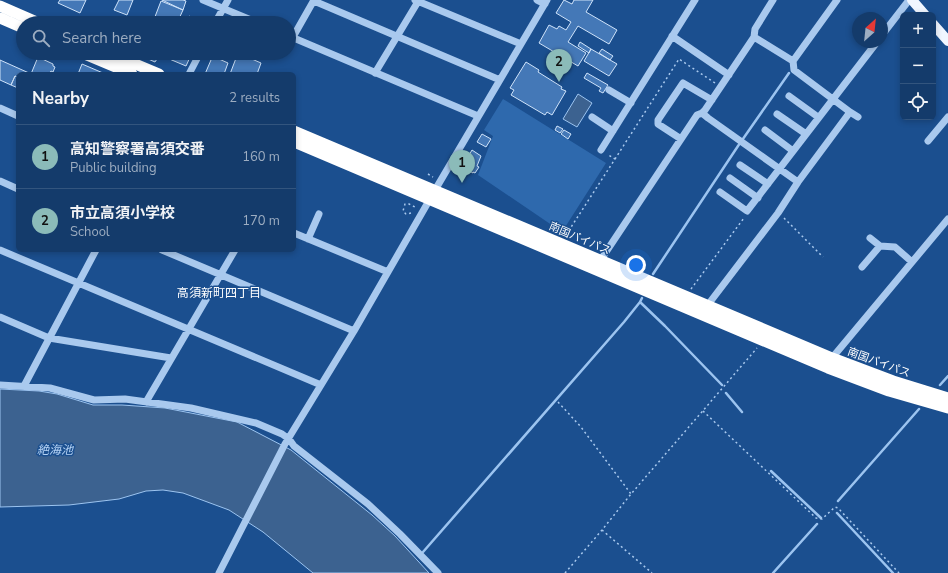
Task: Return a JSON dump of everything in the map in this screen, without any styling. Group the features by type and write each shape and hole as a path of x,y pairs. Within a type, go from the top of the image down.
{"highway":[{"path":"0,6 23,16"},
{"path":"0,18 16,25"},
{"path":"99,60 127,72"},
{"path":"126,60 154,72"},
{"name":"南国バイパス","path":"296,132 832,358 893,381 948,398"},
{"name":"南国バイパス","path":"296,143 761,340 889,391 948,408"}],"main road":[{"path":"911,0 922,12"},
{"path":"936,27 948,41"}],"street":[{"path":"203,0 240,16"},
{"path":"219,16 228,0"},
{"path":"296,29 314,0 500,80"},
{"path":"375,73 418,0 521,44"},
{"path":"219,573 287,442 320,385 354,331 478,116 546,2 537,0"},
{"path":"601,150 695,0"},
{"path":"600,261 698,115 702,113 729,75 754,37 755,29 773,0"},
{"path":"836,0 793,61 794,70 858,118"},
{"path":"888,28 911,0"},
{"path":"672,36 729,75"},
{"path":"754,37 793,61"},
{"path":"296,39 478,116"},
{"path":"720,192 747,212 871,48"},
{"path":"190,72 196,60"},
{"path":"681,140 658,124 658,120 683,83 712,100"},
{"path":"609,90 631,103"},
{"path":"789,96 818,117"},
{"path":"0,109 16,115"},
{"path":"707,306 778,213 798,182 850,112"},
{"path":"702,113 798,182"},
{"path":"777,114 806,134"},
{"path":"592,117 613,130"},
{"path":"928,141 948,117"},
{"path":"765,130 793,151"},
{"path":"740,165 768,184"},
{"path":"730,178 758,198"},
{"path":"0,181 16,188"},
{"path":"308,239 319,214"},
{"path":"832,358 948,218"},
{"path":"296,234 388,272"},
{"path":"870,238 880,246 895,247 912,262"},
{"path":"862,267 880,246"},
{"path":"0,250 320,385"},
{"path":"24,386 95,252"},
{"path":"167,252 354,331"},
{"path":"146,402 234,252"},
{"path":"0,317 49,338 171,358"},
{"path":"0,386 50,388 94,400 124,399 191,408 256,423 294,446 368,504 438,573"}],"path":[{"path":"565,237 615,159 601,150"},
{"path":"428,174 435,178"},
{"path":"411,213 406,214 403,211 407,204 417,208"},
{"path":"689,292 747,212"},
{"path":"778,213 790,223 823,257"},
{"path":"565,573 759,345 761,340"},
{"path":"558,402 581,427 631,494"},
{"path":"703,411 816,518 822,519 835,507 838,508 900,573"},
{"path":"602,530 652,573"}],"shaded area":[{"path":"503,99 606,163 562,232 478,175 493,136 484,130"}],"water":[{"path":"578,94 592,103 577,127 563,119"},
{"name":"絶海池","path":"0,389 39,391 57,394 93,405 122,405 165,408 237,422 291,450 372,515 395,536 429,573 313,573 263,532 229,510 183,493 163,490 146,491 119,499 69,505 0,507"}],"building":[{"path":"60,0 86,0 80,13 58,3"},
{"path":"119,0 133,0 127,15 114,10"},
{"path":"162,0 183,0 186,1 183,10"},
{"path":"564,0 572,4 574,0 593,0 586,12 617,30 609,44 578,26 568,42 586,53 578,66 539,43 549,25 557,29 559,26 566,30 571,22 556,13"},
{"path":"161,1 183,10 180,16 155,16"},
{"path":"580,42 591,49 589,53 578,46"},
{"path":"591,49 617,64 609,76 584,61"},
{"path":"602,49 613,56 610,60 599,53"},
{"path":"0,60 27,72 16,72 16,76 11,85 0,80"},
{"path":"37,60 44,60 53,64 55,67 53,72 32,72"},
{"path":"172,60 189,60 186,66"},
{"path":"211,60 221,60 228,63 225,72 206,72"},
{"path":"235,60 254,60 261,63 258,72 231,72"},
{"path":"526,62 539,70 538,72 562,87 561,89 566,91 552,115 547,112 545,115 511,95 514,90 510,88"},
{"path":"82,64 101,72 79,72"},
{"path":"587,73 608,85 603,93 599,91 601,88 584,78"},
{"path":"15,76 16,87 11,85"},
{"path":"557,126 563,129 560,133 555,130"},
{"path":"564,130 571,134 568,139 561,134"},
{"path":"482,134 491,139 486,147 477,142"},
{"path":"472,150 481,156 477,166 479,167 475,173 462,167"}],"waterway":[{"path":"653,274 738,146 789,73"},
{"path":"423,552 624,322 642,298"},
{"path":"640,302 722,385"},
{"path":"940,385 948,376"},
{"path":"726,393 742,412"},
{"path":"838,501 919,409"},
{"path":"771,471 821,518"},
{"path":"837,513 893,573"},
{"path":"773,573 817,524"}],"place":[{"name":"市立高須小学校","path":"559,82"},
{"name":"高知警察署高須交番","path":"462,183"}],"district":[{"name":"高須新町四丁目","path":"219,293"}]}
